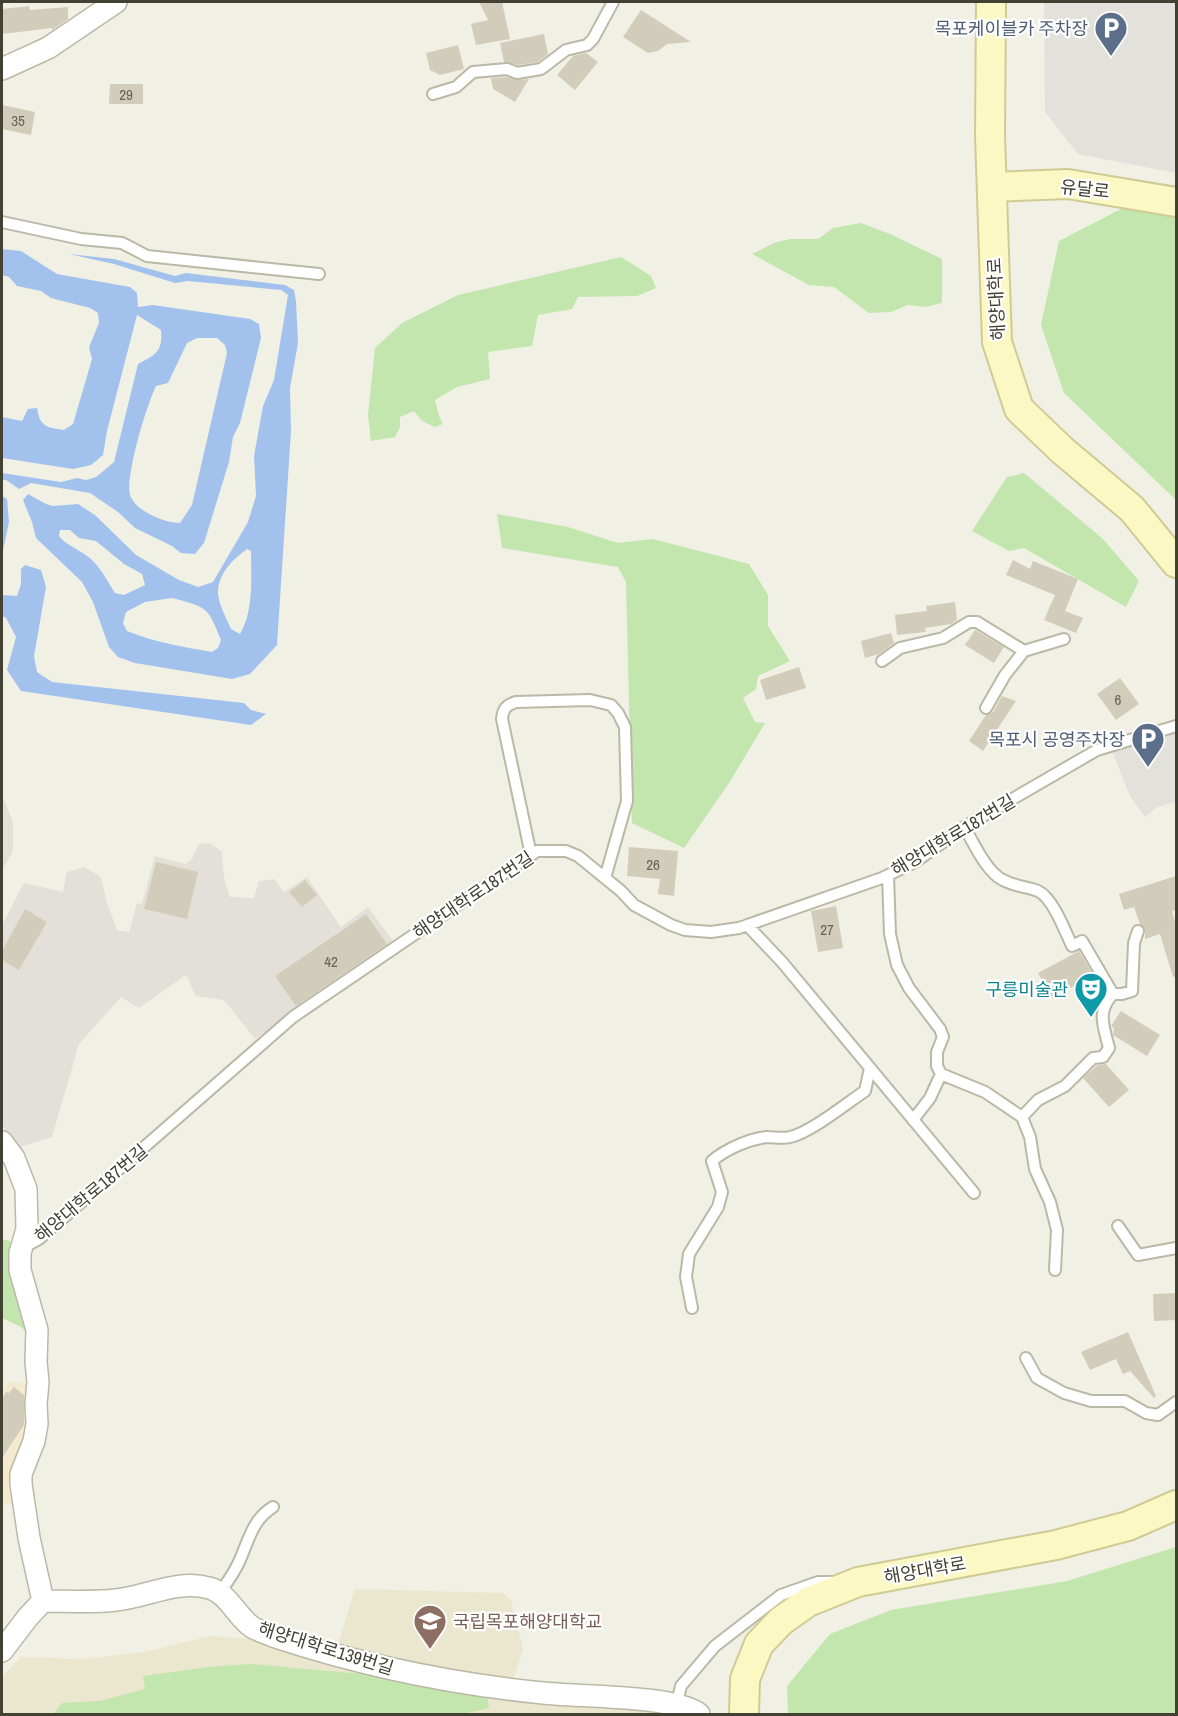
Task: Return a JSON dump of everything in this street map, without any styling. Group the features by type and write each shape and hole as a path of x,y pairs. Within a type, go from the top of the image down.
{"street":[{"path":"2,69 48,48 116,2"},
{"name":"해양대학로","path":"991,2 992,188 997,342 1019,410 1063,451 1132,509 1176,562"},
{"name":"유달로","path":"992,188 1068,184 1176,202"},
{"path":"2,1142 14,1158 26,1189 27,1229 20,1270 38,1330 36,1362 38,1382 37,1424 34,1441 21,1474 21,1484 29,1538 43,1601 2,1647"},
{"name":"해양대학로","path":"744,1714 745,1679 759,1644 781,1621 808,1602 858,1582 1056,1545 1128,1526 1176,1505"},
{"name":"해양대학로139번길","path":"43,1601 116,1600 191,1585 212,1588 252,1627 273,1636 402,1672 543,1693 625,1698 676,1710 693,1710 699,1714"}],"lane":[{"path":"432,94 456,87 472,72 507,69 517,74 541,69 566,50 587,45 593,39 613,2"},
{"path":"2,222 81,239 122,243 147,256 319,274"},
{"path":"882,661 900,648 943,638 969,622 977,622 1024,651"},
{"path":"986,708 1005,675 1024,651 1064,639"},
{"path":"531,855 502,719 503,711 516,702 590,700 611,705 625,727 627,801 605,878"},
{"name":"해양대학로187번길","path":"22,1248 39,1239 293,1017 537,851 566,851 578,856 621,891 634,906 678,928 711,932 747,925 888,875 915,862 964,827 1097,750 1176,726"},
{"path":"964,827 988,866 999,878 1040,892 1052,906 1072,946 1082,941 1113,994"},
{"path":"888,875 890,934 897,965 909,988 940,1029 943,1038 937,1052 937,1066 941,1074 985,1092 1022,1117 1030,1137 1035,1169 1050,1202 1057,1230 1055,1270"},
{"path":"747,925 782,963 974,1193"},
{"path":"1022,1117 1038,1100 1065,1086 1093,1058 1103,1057 1109,1048 1101,1017 1106,1001 1113,994 1132,991 1134,943 1138,931"},
{"path":"692,1308 686,1277 689,1254 718,1207 722,1192 712,1161 720,1154 746,1142 766,1137 790,1137 806,1131 865,1091 870,1068"},
{"path":"913,1119 930,1098 941,1074"},
{"path":"1118,1226 1138,1255 1176,1248"},
{"path":"1026,1358 1037,1378 1064,1393 1091,1401 1125,1401 1146,1413 1158,1415 1176,1402"},
{"path":"219,1594 238,1563 253,1527 264,1513 273,1507"},
{"path":"676,1710 681,1686 714,1646 781,1595 818,1582 858,1582"}],"shaded area":[{"name":"목포케이블카 주차장","path":"1044,2 1176,2 1176,173 1078,154 1045,112"},
{"name":"목포시 공영주차장","path":"1176,719 1176,802 1157,807 1145,817 1130,796 1108,741"},
{"path":"2,795 13,822 13,851 2,871"},
{"path":"210,843 222,852 224,878 230,897 254,898 259,881 274,879 284,892 307,877 341,927 368,907 394,942 255,1039 224,1000 196,996 186,975 139,1008 121,997 79,1044 52,1137 17,1148 2,1125 2,925 24,883 63,892 67,872 84,867 101,877 117,930 129,932 137,903 142,904 155,856 185,864 192,859 199,844"},
{"path":"10,1381 29,1384 32,1422 20,1501 2,1506 2,1392"},
{"name":"국립목포해양대학교","path":"355,1589 503,1593 511,1600 523,1649 514,1677 519,1698 656,1709 657,1714 2,1714 2,1677 21,1657 84,1659 145,1652 210,1636 252,1639 333,1660"}],"green space":[{"path":"1123,208 1176,216 1176,500 1064,393 1041,325 1059,241"},
{"path":"861,223 942,259 942,303 926,307 908,305 891,312 869,313 834,287 809,285 752,254 774,243 790,239 818,239 833,228"},
{"path":"621,257 651,276 656,288 637,296 578,297 572,309 538,315 532,346 488,352 490,379 457,387 435,400 443,424 435,427 422,421 414,411 400,417 400,427 395,437 371,441 368,415 375,348 402,323 458,295"},
{"path":"1024,473 1103,539 1139,581 1126,607 1024,548 1009,551 972,531 1007,477"},
{"path":"497,514 568,527 618,543 653,539 749,564 768,595 768,626 790,661 758,676 756,689 743,698 755,722 765,723 729,783 684,848 632,823 626,582 618,567 502,548"},
{"path":"2,1239 10,1241 12,1262 33,1336 2,1318"},
{"path":"1176,1547 1176,1714 788,1714 787,1686 830,1634 891,1610 1067,1581"},
{"path":"251,1664 362,1674 487,1695 489,1708 462,1714 53,1714 62,1703 100,1701 145,1689 143,1676"}],"water":[{"path":"2,249 21,251 57,274 130,287 137,293 138,307 153,305 250,319 259,324 261,338 240,423 233,437 229,462 204,543 195,554 181,553 172,546 135,528 118,512 90,493 31,483 19,489 6,480 2,480 2,473 61,482 77,478 86,480 96,477 114,462 138,364 157,352 161,343 161,330 137,315 103,455 91,465 73,469 2,458 2,417 22,421 28,409 37,408 42,423 48,427 64,430 73,424 92,359 89,347 99,323 98,313 90,308 51,298 41,291 17,286 9,277 2,275","holes":["197,338 217,338 225,345 227,353 192,505 180,523 167,521 144,511 130,495 131,472 138,440 156,386 168,383 187,343"]},
{"path":"69,254 114,259 175,276 186,273 285,285 294,290 298,343 290,388 291,431 277,645 250,674 232,679 135,663 118,657 109,647 93,602 82,582 36,538 23,500 28,494 53,506 78,504 95,515 136,555 179,580 198,587 213,582 248,522 256,496 254,456 263,406 274,380 288,295 281,290 188,281 175,283 114,264","holes":["60,530 70,530 79,538 96,541 124,564 142,574 145,585 124,595 115,593 93,561 59,536","247,549 251,551 250,604 240,634 231,629 218,597 223,573","172,598 205,610 213,621 221,640 218,648 212,652 190,648 127,631 123,623 126,612 145,602"]},
{"path":"2,496 7,499 9,522 2,556"},
{"path":"25,565 41,570 46,587 34,656 37,672 52,682 244,703 251,710 266,714 251,725 21,691 7,670 16,637 6,618 2,616 2,595 17,596 21,584 21,569"}],"building":[{"path":"479,2 502,2 510,39 476,45 471,24 488,20"},
{"path":"29,6 30,10 68,7 68,19 52,30 52,28 2,34 2,9"},
{"path":"641,10 691,42 667,44 658,51 648,53 623,37"},
{"path":"544,34 548,54 538,62 518,65 504,62 500,43"},
{"path":"458,45 464,69 440,75 430,70 426,53"},
{"path":"586,53 598,62 575,90 557,75 573,56"},
{"path":"506,77 518,80 529,79 515,102 493,89 491,78"},
{"path":"110,84 143,84 143,104 109,104"},
{"path":"2,105 35,112 31,135 2,129"},
{"path":"1013,560 1030,569 1033,561 1078,579 1065,611 1083,618 1076,633 1044,620 1055,595 1006,575"},
{"path":"955,602 957,620 951,624 925,628 926,632 897,635 895,615 927,611 926,606"},
{"path":"975,630 1004,647 994,663 965,645"},
{"path":"891,633 894,643 879,654 865,658 861,641"},
{"path":"799,667 806,688 766,700 760,680"},
{"path":"1120,678 1139,704 1116,720 1097,694"},
{"path":"1002,696 1016,701 983,751 969,741 986,715 993,712"},
{"path":"629,847 678,851 674,896 658,894 660,879 627,876"},
{"path":"156,862 198,872 187,919 144,909"},
{"path":"1176,876 1176,910 1172,911 1176,925 1176,976 1173,977 1160,934 1145,939 1145,929 1140,924 1134,907 1124,910 1119,894"},
{"path":"305,880 317,895 302,907 289,892"},
{"path":"836,906 843,948 818,952 811,911"},
{"path":"25,909 47,922 19,970 2,960 2,951"},
{"path":"366,914 387,944 296,1006 275,976"},
{"path":"1079,951 1103,991 1086,1000 1077,984 1053,999 1038,973"},
{"path":"1121,1011 1160,1035 1147,1056 1113,1035 1114,1028 1111,1026"},
{"path":"1106,1064 1129,1090 1109,1107 1083,1078 1098,1065"},
{"path":"1176,1293 1176,1320 1154,1321 1153,1294"},
{"path":"1128,1332 1156,1396 1154,1398 1130,1371 1123,1374 1116,1359 1090,1370 1081,1352"},
{"path":"14,1387 24,1395 24,1425 2,1458 2,1399 6,1392 9,1393"}],"place":[{"name":"목포케이블카 주차장","path":"1111,57"},
{"name":"목포시 공영주차장","path":"1148,768"},
{"name":"구릉미술관","path":"1091,1018"},
{"name":"국립목포해양대학교","path":"430,1650"}]}
